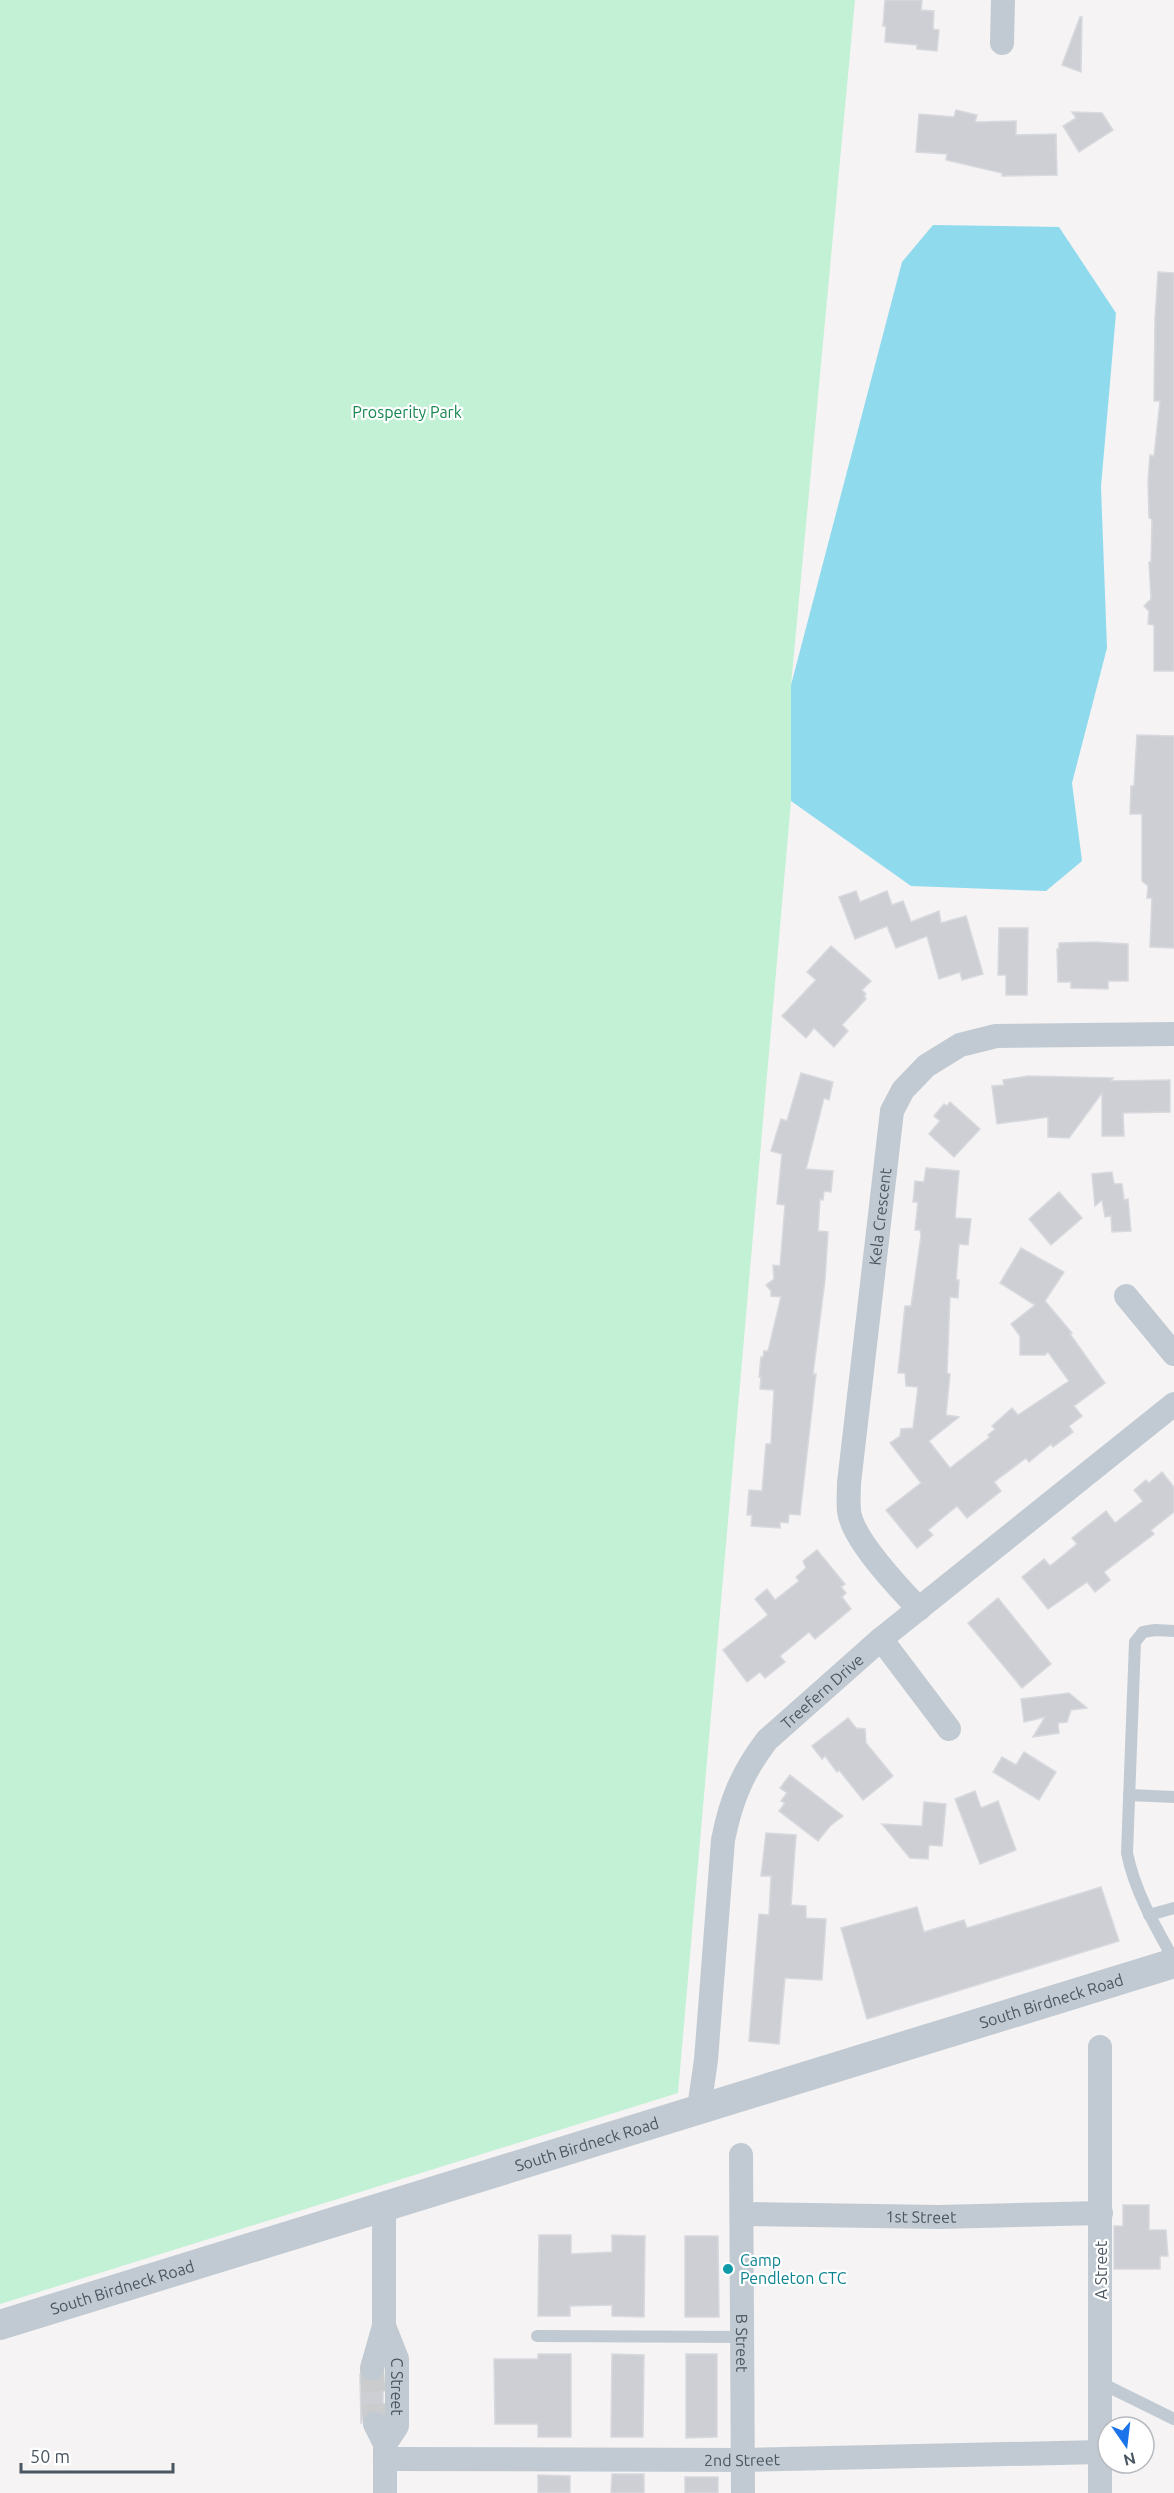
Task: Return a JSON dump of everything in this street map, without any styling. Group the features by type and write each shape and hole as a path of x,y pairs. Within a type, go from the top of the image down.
{"street":[{"path":"1002,43 1003,0"},
{"name":"Kela Crescent","path":"919,1609 892,1580 856,1532 849,1513 849,1483 892,1111 903,1090 926,1066 960,1045 996,1036 1174,1034"},
{"path":"1126,1296 1174,1354"},
{"name":"Treefern Drive","path":"699,2108 706,2060 723,1840 730,1806 753,1759 766,1740 881,1639 1174,1404"},
{"path":"881,1639 949,1729"},
{"name":"South Birdneck Road","path":"0,2325 1174,1962"},
{"name":"A Street","path":"1100,2047 1101,2415"},
{"name":"B Street","path":"741,2155 743,2493"},
{"name":"C Street","path":"372,2368 384,2326 384,2207"},
{"name":"1st Street","path":"743,2214 938,2217 1101,2213"},
{"name":"C Street","path":"384,2326 397,2359 397,2426 382,2442 385,2493"},
{"name":"2nd Street","path":"382,2442 743,2460 1096,2452"},
{"name":"A Street","path":"1100,2475 1100,2493"}],"lane":[{"path":"1174,1631 1143,1632 1136,1642 1126,1852 1130,1871 1149,1915 1174,1962"},
{"path":"1129,1795 1174,1797"},
{"path":"1149,1915 1174,1908"},
{"path":"537,2336 743,2337"},
{"path":"1101,2383 1174,2419"}],"green space":[{"name":"Prosperity Park","path":"0,0 855,0 791,685 791,801 678,2093 0,2304"}],"water":[{"path":"933,225 1059,227 1116,313 1101,487 1107,648 1072,783 1082,861 1046,891 911,886 791,801 791,685 902,262"}],"building":[{"path":"885,0 922,0 921,10 934,11 933,29 939,30 937,51 917,49 917,45 885,42 886,26 883,26"},
{"path":"1080,17 1082,17 1081,72 1062,65"},
{"path":"956,110 977,115 975,122 1016,121 1016,135 1056,134 1057,175 1002,176 1002,173 946,160 947,154 916,152 919,114 954,117"},
{"path":"1072,112 1102,113 1113,130 1079,152 1063,126 1076,118"},
{"path":"1158,272 1174,273 1174,671 1154,671 1154,625 1148,624 1149,611 1144,606 1151,599 1149,562 1151,562 1152,519 1149,518 1148,481 1150,455 1154,456 1160,401 1154,401"},
{"path":"1137,735 1174,736 1174,948 1150,947 1152,898 1147,898 1148,886 1142,881 1142,814 1130,814"},
{"path":"856,891 860,902 887,891 892,905 903,901 911,922 939,911 941,923 966,916 983,974 962,980 960,972 939,979 927,936 896,948 887,926 855,939 839,897"},
{"path":"999,928 1028,928 1027,995 1006,995 1006,975 998,975"},
{"path":"1059,943 1128,944 1128,981 1108,981 1108,989 1071,988 1071,982 1058,982 1057,949 1059,949"},
{"path":"831,946 871,981 862,990 866,994 864,996 866,999 842,1025 848,1031 834,1047 814,1028 806,1038 782,1016 816,980 807,972"},
{"path":"801,1073 833,1082 829,1100 824,1098 806,1169 833,1171 831,1192 824,1191 823,1200 820,1199 818,1231 828,1232 825,1280 813,1374 816,1374 800,1515 789,1514 788,1523 780,1522 780,1528 751,1526 752,1515 747,1515 749,1490 762,1491 766,1444 771,1444 774,1390 760,1389 761,1357 764,1351 768,1351 781,1297 771,1296 771,1291 766,1285 774,1279 773,1265 780,1266 785,1205 777,1204 782,1154 771,1151 781,1119 787,1121"},
{"path":"1028,1076 1113,1078 1111,1081 1170,1080 1170,1112 1123,1113 1124,1136 1102,1136 1102,1093 1069,1138 1048,1137 1048,1117 997,1124 992,1086 1004,1085 1003,1080"},
{"path":"950,1102 980,1129 954,1157 929,1134 940,1121 934,1116 944,1104 947,1106"},
{"path":"926,1168 959,1171 955,1218 971,1219 968,1245 959,1244 956,1280 959,1280 958,1298 950,1297 947,1373 950,1374 946,1415 959,1417 929,1441 950,1468 990,1437 988,1435 995,1429 992,1426 1012,1408 1018,1415 1069,1381 1048,1352 1045,1355 1020,1355 1020,1336 1011,1324 1035,1305 1000,1283 1021,1248 1064,1272 1045,1301 1072,1333 1070,1334 1105,1383 1074,1406 1082,1416 1069,1426 1073,1432 1053,1447 1051,1444 1029,1462 1026,1458 994,1482 1001,1491 967,1518 957,1506 928,1530 933,1535 917,1548 886,1510 921,1483 890,1443 900,1436 901,1429 913,1428 918,1387 906,1386 905,1373 898,1373 905,1306 911,1306 921,1236 920,1230 915,1230 918,1202 913,1202 915,1181 924,1182"},
{"path":"1112,1172 1114,1184 1122,1184 1124,1200 1128,1199 1131,1231 1112,1232 1111,1216 1105,1217 1102,1200 1095,1206 1092,1174"},
{"path":"1059,1192 1082,1218 1051,1245 1029,1219"},
{"path":"1162,1472 1174,1487 1174,1512 1151,1530 1154,1534 1104,1572 1110,1580 1095,1592 1087,1582 1048,1609 1022,1577 1044,1559 1050,1566 1077,1544 1072,1538 1106,1511 1115,1523 1143,1501 1134,1490 1146,1480 1149,1483"},
{"path":"817,1550 845,1584 841,1587 846,1593 842,1597 851,1609 815,1639 809,1632 780,1656 785,1662 765,1678 760,1672 747,1682 723,1650 768,1615 755,1599 767,1589 775,1600 799,1581 796,1577 806,1568 803,1561"},
{"path":"998,1598 1051,1664 1022,1688 968,1623"},
{"path":"1069,1693 1087,1708 1071,1710 1067,1722 1058,1723 1059,1733 1033,1737 1045,1717 1024,1722 1021,1699"},
{"path":"848,1718 856,1728 865,1729 866,1743 893,1776 863,1800 839,1770 837,1772 825,1756 822,1759 812,1746"},
{"path":"1024,1752 1056,1772 1039,1800 993,1772 1002,1757 1016,1765"},
{"path":"790,1775 843,1816 830,1826 818,1841 779,1811 785,1803 781,1801 787,1793 780,1788"},
{"path":"975,1791 981,1808 998,1801 1016,1850 980,1864 955,1799"},
{"path":"924,1802 946,1804 942,1846 929,1845 928,1859 910,1858 882,1824 922,1826"},
{"path":"766,1833 796,1835 791,1905 806,1906 806,1918 826,1919 822,1980 785,1978 779,2044 749,2041 759,1914 769,1915 771,1876 761,1876"},
{"path":"1101,1887 1119,1941 867,2019 841,1928 917,1907 924,1932 964,1920 967,1928"},
{"path":"1123,2205 1149,2205 1149,2230 1166,2230 1168,2256 1160,2256 1160,2269 1114,2269 1114,2226 1123,2226"},
{"path":"539,2235 571,2235 571,2254 612,2252 612,2235 645,2236 644,2317 612,2316 612,2305 570,2306 570,2316 538,2316"},
{"path":"685,2236 718,2236 719,2317 685,2317"},
{"path":"538,2354 571,2354 571,2437 538,2437 538,2424 495,2424 494,2359 538,2359"},
{"path":"612,2354 644,2355 643,2437 611,2437"},
{"path":"686,2354 717,2354 717,2437 686,2438"},
{"path":"360,2375 369,2382 376,2382 383,2377 383,2412 375,2410 368,2412 361,2424"},
{"path":"612,2474 644,2474 644,2493 611,2493"},
{"path":"538,2475 570,2476 570,2493 538,2493"},
{"path":"685,2477 718,2477 718,2493 685,2493"}],"tunnel":[{"path":"372,2368 375,2424"}],"place":[{"name":"Camp Pendleton CTC","path":"728,2269"}]}
